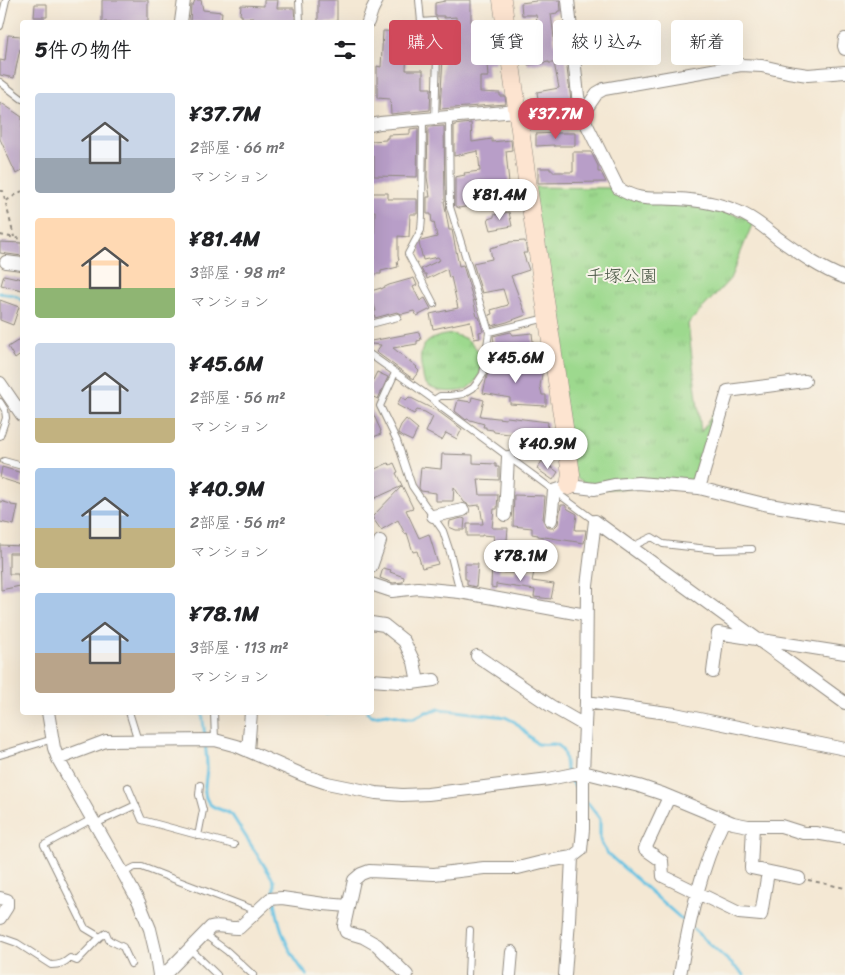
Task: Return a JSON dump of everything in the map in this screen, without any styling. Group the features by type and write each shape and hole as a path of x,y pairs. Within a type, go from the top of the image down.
{"street":[{"path":"181,20 184,0"},
{"path":"369,20 377,0"},
{"path":"502,0 571,474 562,488 550,520"},
{"path":"568,0 578,96 582,115 618,188 628,194 649,199 696,201 735,210 754,220 799,254 845,278"},
{"path":"845,39 845,49"},
{"path":"374,124 517,111 554,120 573,118 582,115 596,93 604,89 741,65 762,66 808,74 845,72"},
{"path":"6,262 20,264"},
{"path":"699,488 728,391 805,382"},
{"path":"0,383 20,409"},
{"path":"505,515 508,457"},
{"path":"562,488 595,489 638,483 699,488 764,504 845,518"},
{"path":"433,516 463,510"},
{"path":"407,975 377,945 363,937 346,932 344,926 354,880 361,874 369,871 434,874 484,868 518,868 572,857 581,850 586,702 587,586 595,521 845,703"},
{"path":"374,558 380,541"},
{"path":"374,585 392,591 418,588 460,592 586,615"},
{"path":"374,623 384,625 404,641 414,662 418,682"},
{"path":"713,672 718,633 845,653"},
{"path":"478,656 551,706 584,725"},
{"path":"374,680 412,683 434,680"},
{"path":"586,702 675,714 845,748"},
{"path":"49,715 58,758 139,902 150,929 160,975 167,972 211,927 239,928 257,911 276,899 348,906"},
{"path":"248,751 251,715"},
{"path":"58,758 106,741 208,741 237,746 303,775 327,783 376,793 402,795 428,794 549,779 583,772 639,786 733,824 781,826 803,833 845,838"},
{"path":"669,797 645,849 662,861 663,876 739,913 761,915 768,872"},
{"path":"680,975 697,893 716,836 724,820"},
{"path":"753,826 751,868 799,878"},
{"path":"565,975 572,857"},
{"path":"0,898 8,900 7,907 0,918"},
{"path":"510,975 512,952"}],"lane":[{"path":"0,23 6,0"},
{"path":"299,0 300,20"},
{"path":"419,0 421,20"},
{"path":"434,304 408,254 421,230 429,119 436,65"},
{"path":"0,82 20,98"},
{"path":"434,400 440,396 463,394 478,383 483,374 489,332 450,207 449,118"},
{"path":"374,323 398,317"},
{"path":"489,332 547,318"},
{"path":"374,357 434,400 508,457 562,488 595,521"},
{"path":"395,373 380,406 396,441 412,486 444,531 460,592"},
{"path":"0,402 5,410 6,418 0,436"},
{"path":"4,461 20,465"},
{"path":"631,547 652,537 663,544 717,550 752,549"},
{"path":"130,715 138,741"},
{"path":"208,741 213,715"},
{"path":"0,755 53,739"},
{"path":"198,836 203,810 199,795 200,785"},
{"path":"128,787 142,820 234,845"},
{"path":"100,937 84,928 44,845 93,822 136,805"},
{"path":"123,872 135,867 142,867 257,911"},
{"path":"468,975 470,930"},
{"path":"0,936 17,943 51,965 58,965 70,958 77,961 106,933 109,940 123,947 131,964"},
{"path":"204,934 227,951 253,975"},
{"path":"190,949 217,975"}],"path":[{"path":"0,191 3,191 14,237"},
{"path":"6,201 20,192"},
{"path":"0,236 20,238"},
{"path":"799,878 845,888"}],"green space":[{"name":"千塚公園","path":"528,187 618,188 676,199 754,220 730,279 688,324 701,432 728,391 699,488 595,489 571,474"},
{"path":"452,334 465,338 478,351 481,371 475,382 466,389 455,392 436,390 427,385 424,380 421,352 426,343 431,340"}],"building":[{"path":"102,0 148,0 148,20 102,20"},
{"path":"195,0 201,0 203,10 222,12 221,20 190,20 191,5 193,5"},
{"path":"264,0 278,0 277,8 294,8 295,20 252,20 253,18 242,18 242,15 240,15 241,5 264,6"},
{"path":"318,0 337,0 337,20 318,20"},
{"path":"471,0 471,65 487,65 488,77 480,77 480,92 500,93 500,96 505,96 506,104 440,109 443,65 461,65 461,20 456,20 456,17 444,18 444,16 435,16 435,3"},
{"path":"560,0 561,11 551,14 553,63 543,63 543,20 537,20 536,15 522,15 521,3"},
{"path":"35,4 47,4 47,17 34,17"},
{"path":"383,31 389,31 389,65 406,65 406,70 423,70 423,88 431,88 430,110 391,114 390,99 377,98 377,66 381,67"},
{"path":"8,35 20,36 20,49 14,78 0,75 0,60 5,61"},
{"path":"554,65 567,65 571,101 539,106 537,92 559,88"},
{"path":"0,102 20,116 20,171 16,174 0,139"},
{"path":"471,123 472,142 492,139 492,142 511,140 512,150 506,151 509,184 514,183 515,195 475,199 476,205 459,208 455,206 455,177 465,175 464,173 480,171 478,151 454,156 454,125"},
{"path":"444,126 444,201 449,230 452,230 459,266 463,265 477,317 479,317 483,331 479,332 480,338 474,339 470,321 433,329 430,314 458,308 451,277 449,278 447,269 427,279 426,274 421,269 440,260 438,257 423,260 419,243 437,237 431,214 427,214 427,197 430,197 427,177 428,127"},
{"path":"418,128 417,177 374,176 374,141 386,140 388,135 410,134 410,129"},
{"path":"575,133 575,146 536,146 536,134"},
{"path":"573,152 591,152 598,166 598,172 601,172 606,182 538,183 538,168 550,168 553,172 573,172"},
{"path":"374,193 388,193 388,199 417,199 417,214 410,214 409,237 398,236 398,267 381,271 381,274 374,274"},
{"path":"509,212 512,226 491,230 488,219 494,217 494,215"},
{"path":"525,241 527,253 523,253 529,270 511,276 526,315 492,326 489,315 492,314 491,310 508,305 503,289 482,293 473,263 492,259 490,248 509,242"},
{"path":"0,242 20,243 20,256 0,253"},
{"path":"4,275 20,279 20,290 1,285"},
{"path":"414,278 417,285 413,287 420,301 425,298 431,309 417,316 414,311 402,314 397,312 375,318 374,290"},
{"path":"0,300 19,307 13,325 0,320"},
{"path":"419,332 421,340 417,341 417,344 393,348 417,367 419,371 413,379 376,352 381,345 374,344 374,340"},
{"path":"511,332 513,335 532,333 534,351 493,354 495,348 493,336"},
{"path":"20,339 20,355 15,359 8,347"},
{"path":"490,363 543,368 540,386 542,395 546,395 546,406 510,404 510,398 483,393"},
{"path":"377,372 388,377 378,399 374,397 374,378"},
{"path":"401,397 406,400 409,397 439,412 462,429 457,439 446,433 442,440 426,432 433,417 417,410 414,414 397,405"},
{"path":"472,397 484,400 480,416 548,422 546,439 494,432 483,427 484,424 466,420 455,411 458,400 471,402"},
{"path":"374,416 381,431 381,434 374,437"},
{"path":"406,419 418,429 412,441 399,435 398,432"},
{"path":"442,454 473,455 473,463 496,464 496,467 499,467 499,480 478,479 480,495 498,495 497,509 494,509 492,528 508,528 505,544 493,543 494,536 467,536 467,524 483,524 480,505 470,506 464,502 454,487 453,501 436,501 436,493 421,491 419,488 421,467 441,469"},
{"path":"542,461 558,472 553,480 537,469"},
{"path":"388,463 390,465 394,463 398,472 396,473 413,508 406,510 419,538 429,534 438,564 422,568 417,551 413,552 407,533 405,534 398,520 381,530 374,520 374,515 402,486 374,499 374,470"},
{"path":"2,467 20,472 20,484 0,478"},
{"path":"514,495 545,496 543,520 546,526 550,528 554,528 558,524 561,505 565,505 577,514 575,530 586,530 584,543 538,536 532,534 532,528 513,526"},
{"path":"0,501 18,506 14,525 0,522"},
{"path":"465,519 464,530 456,530 449,527 450,521"},
{"path":"0,545 20,546 20,553 9,553 9,574 18,574 20,586 1,590"},
{"path":"465,564 478,564 476,587 467,585"},
{"path":"492,564 500,566 499,572 515,573 515,569 534,572 532,581 554,584 551,599 534,597 535,590 496,584 496,588 491,587"},
{"path":"383,568 404,577 403,582 393,583 380,578"}],"waterway":[{"path":"0,293 14,295 20,299"},
{"path":"371,715 387,714 414,718 426,712 439,709 505,717 515,722 537,744 558,745 563,752 567,773"},
{"path":"202,715 205,737"},
{"path":"205,743 207,758 206,797 213,807 232,815 274,881 274,895"},
{"path":"570,779 579,792"},
{"path":"588,803 600,819 600,839 608,854 686,923"},
{"path":"275,902 279,922 286,941 295,959 307,975"},
{"path":"693,929 744,975"}]}
